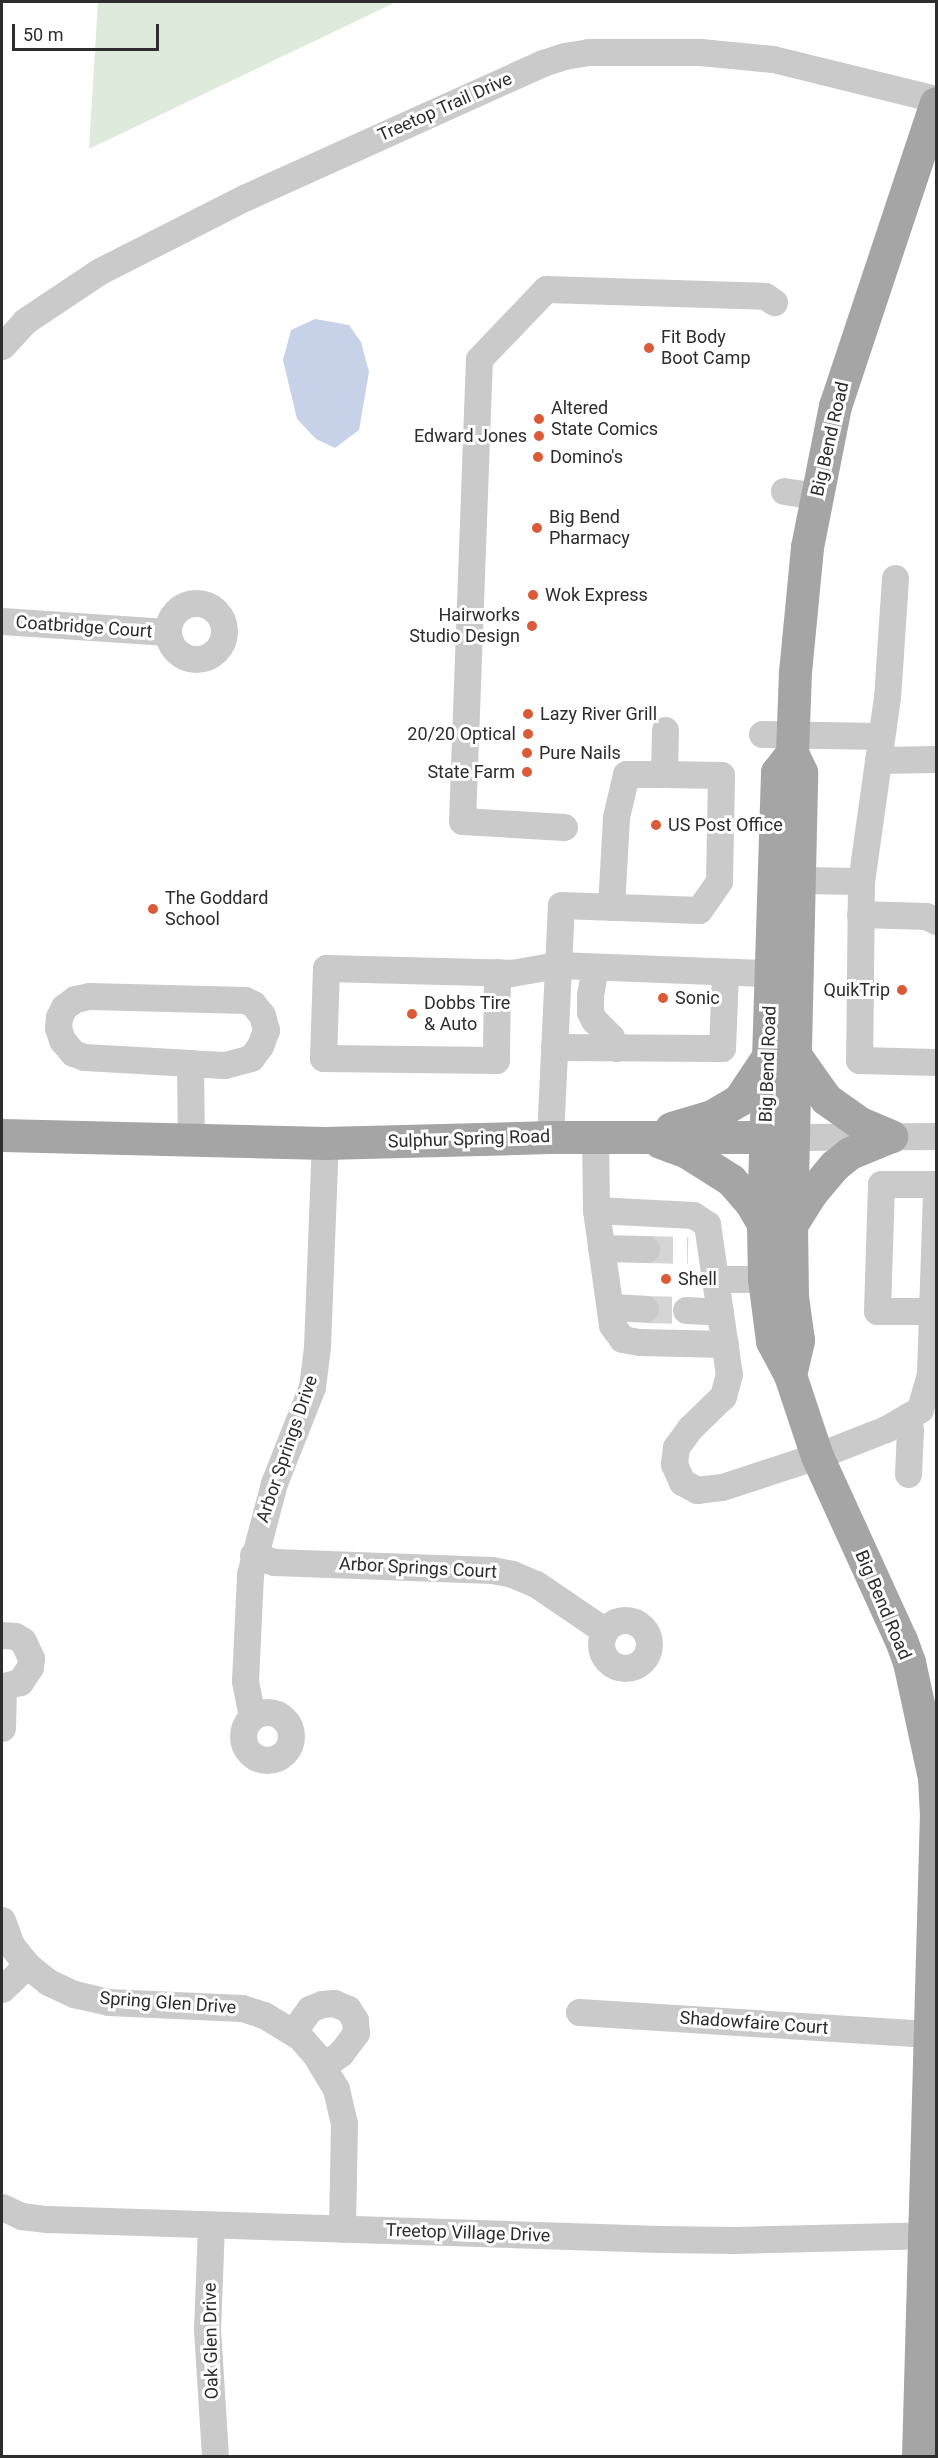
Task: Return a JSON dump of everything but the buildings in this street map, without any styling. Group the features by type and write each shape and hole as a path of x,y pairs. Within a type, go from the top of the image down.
{"main road":[{"name":"Big Bend Road","path":"782,1054 771,973 777,772 795,672 807,547 835,406 936,103"},
{"name":"Big Bend Road","path":"782,740 801,772 799,880 782,1054 777,1225 764,1279 772,1341 790,1375 817,1456 901,1640 928,1744 936,1812 928,2034 930,2235 918,2457"},
{"path":"644,1137 712,1116 738,1100 782,1054 826,1099 860,1123 891,1136"},
{"name":"Sulphur Spring Road","path":"2,1135 325,1143 550,1137 779,1137"},
{"path":"644,1137 687,1152 731,1180 751,1203 777,1225 812,1192 835,1165 850,1153 891,1136"},
{"name":"Big Bend Road","path":"777,1225 792,1296 798,1340 790,1375"}],"street":[{"name":"Treetop Trail Drive","path":"2,346 25,321 111,266 246,197 543,63 564,56 588,52 700,52 773,59 936,99"},
{"path":"564,827 462,821 479,359 546,290 765,296 774,302"},
{"path":"784,491 817,496"},
{"path":"895,578 887,697 861,881 859,1060 936,1062"},
{"name":"Coatbridge Court","path":"2,621 167,632"},
{"path":"664,774 665,730"},
{"path":"782,740 880,748 936,759"},
{"path":"550,1137 561,905 611,907 699,910 719,881 721,775 626,774 616,817 611,907"},
{"path":"799,880 861,881"},
{"path":"860,914 926,916 936,921"},
{"path":"497,972 496,1060 324,1058 326,968 497,972 558,966 771,973"},
{"path":"595,967 590,994 590,1012 594,1020 611,1037 615,1048"},
{"path":"554,1047 722,1048 725,972"},
{"path":"89,996 245,1000 262,1015 266,1030 260,1046 251,1058 224,1065 190,1063 84,1057 73,1053 62,1040 58,1028 63,1006 89,996"},
{"path":"190,1063 191,1140"},
{"name":"Sulphur Spring Road","path":"779,1137 936,1136"},
{"path":"595,1137 596,1210 612,1324 622,1339 639,1342 725,1344"},
{"name":"Arbor Springs Drive","path":"252,1717 245,1681 252,1555 274,1483 312,1387 317,1347 325,1143"},
{"path":"934,1311 877,1311 882,1184 936,1184"},
{"path":"596,1210 693,1215 707,1224 700,1250 716,1278 729,1374 723,1396 690,1428 676,1446 674,1464 682,1482 697,1490 722,1487 817,1456 886,1429 920,1409 930,1373 934,1311 936,1196"},
{"path":"601,1248 646,1249"},
{"path":"716,1278 764,1279"},
{"path":"610,1307 645,1308"},
{"path":"686,1310 720,1312"},
{"path":"908,1416 910,1430 908,1474"},
{"name":"Arbor Springs Court","path":"252,1555 274,1562 492,1570 512,1574 536,1584 605,1631"},
{"path":"2,1635 15,1636 23,1641 31,1658 30,1667 20,1682 2,1686 2,1728"},
{"name":"Spring Glen Drive","path":"2,1920 11,1945 27,1965 48,1982 108,2002 242,2007 264,2015 293,2032 324,2066 336,2089 344,2123 342,2229"},
{"path":"2,1989 27,1965"},
{"path":"293,2032 310,2009 322,2004 334,2003 348,2009 355,2020 356,2032 346,2048 324,2066"},
{"name":"Shadowfaire Court","path":"579,2012 928,2034"},
{"name":"Treetop Village Drive","path":"2,2207 21,2216 47,2219 342,2229 734,2240 930,2235"},
{"name":"Oak Glen Drive","path":"211,2225 207,2329 215,2457"}],"green space":[{"path":"98,2 396,2 89,149"}],"water":[{"path":"315,319 349,325 361,342 369,372 359,430 335,448 316,439 297,419 283,360 291,330"}],"tunnel":[{"path":"646,1249 688,1250"},
{"path":"645,1309 686,1310"}],"place":[{"name":"Fit Body Boot Camp","path":"649,348"},
{"name":"Altered State Comics","path":"539,419"},
{"name":"Edward Jones","path":"539,436"},
{"name":"Domino's","path":"538,457"},
{"name":"Big Bend Pharmacy","path":"537,528"},
{"name":"Wok Express","path":"533,595"},
{"name":"Hairworks Studio Design","path":"532,626"},
{"name":"Lazy River Grill","path":"528,714"},
{"name":"20/20 Optical","path":"528,734"},
{"name":"Pure Nails","path":"527,753"},
{"name":"State Farm","path":"527,772"},
{"name":"US Post Office","path":"656,825"},
{"name":"The Goddard School","path":"153,909"},
{"name":"QuikTrip","path":"902,990"},
{"name":"Sonic","path":"663,998"},
{"name":"Dobbs Tire & Auto","path":"412,1014"},
{"name":"Shell","path":"666,1279"}]}
